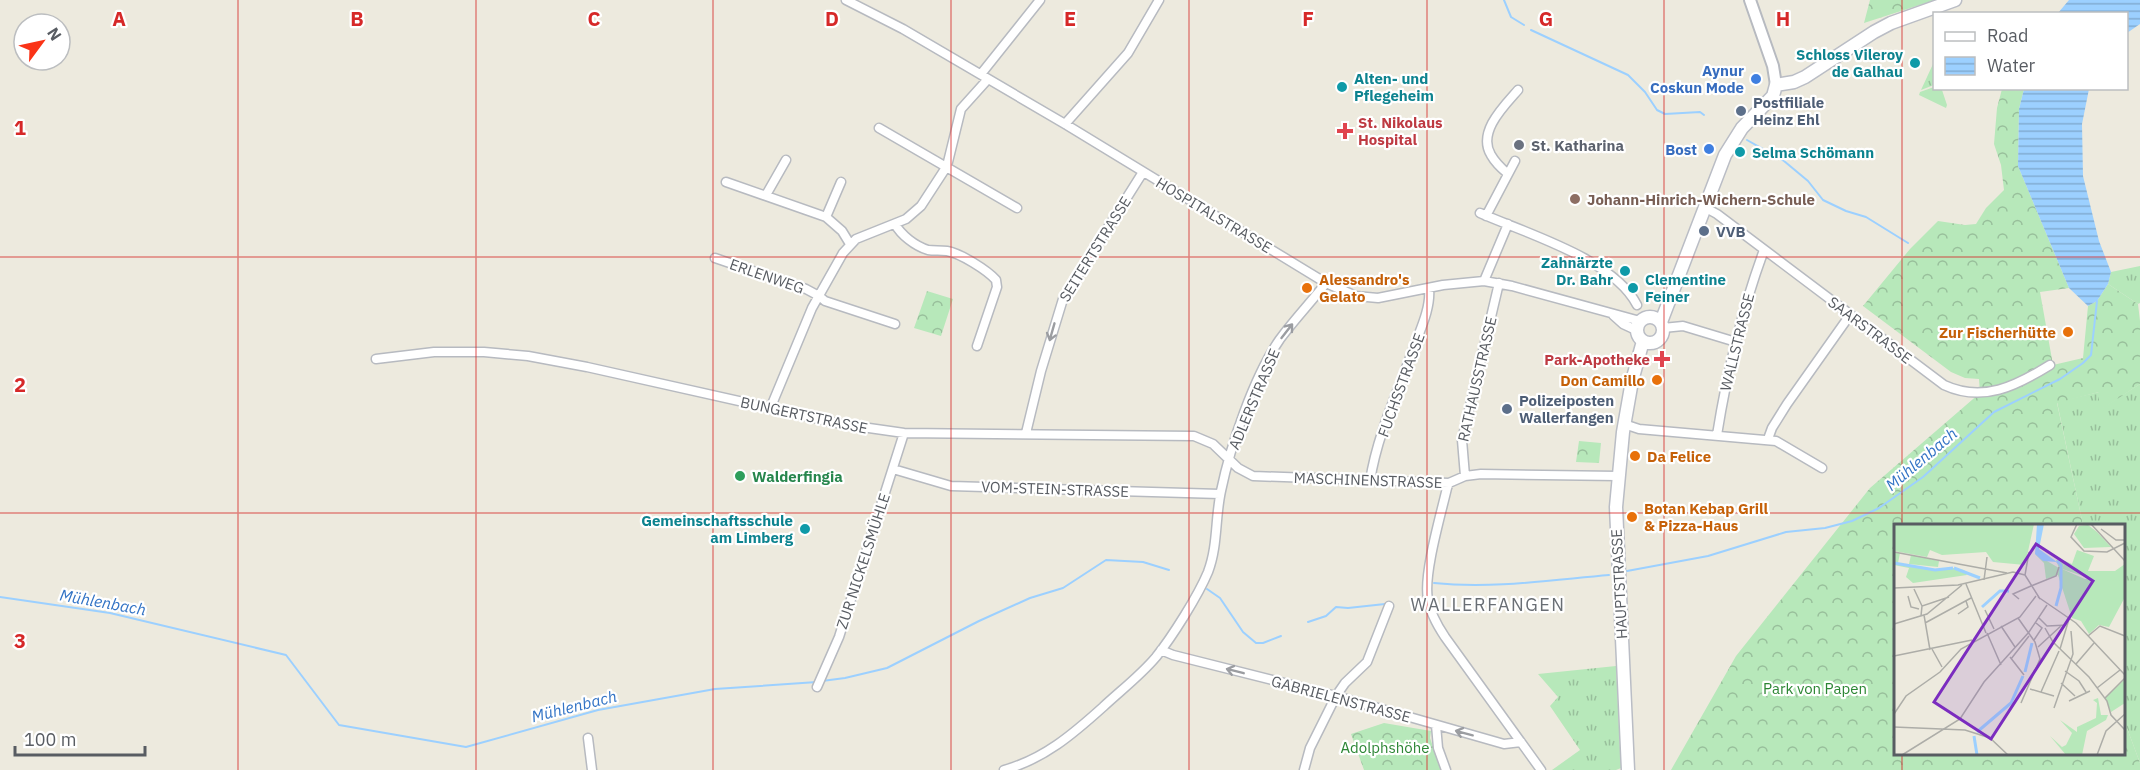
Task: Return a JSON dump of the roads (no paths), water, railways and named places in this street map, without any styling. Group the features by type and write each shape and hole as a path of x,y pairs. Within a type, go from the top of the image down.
{"main road":[{"path":"1659,322 1646,317 1642,334 1657,342 1661,337 1659,322 1669,302 1718,171 1740,132 1773,96 1776,85 1794,82 1805,77 1891,23 1955,0"},
{"name":"HAUPTSTRASSE","path":"1628,770 1617,540 1618,476 1624,424 1630,399 1639,382 1642,334"}],"street":[{"name":"HOSPITALSTRASSE","path":"846,0 984,76 1344,292 1368,298 1393,297 1461,283 1484,281 1499,283 1612,314 1642,334"},
{"path":"770,409 812,308 850,244 895,224 915,213 921,206 946,166 961,109 1040,0"},
{"path":"1065,124 1128,53 1159,0"},
{"path":"1750,0 1773,66 1776,85"},
{"path":"1507,173 1491,156 1486,139 1488,130 1518,90"},
{"path":"879,128 1017,208"},
{"path":"766,195 786,160"},
{"path":"1515,161 1483,214 1548,240 1591,263 1627,289 1637,305"},
{"name":"SEITERTSTRASSE","path":"1026,433 1041,371 1063,299 1143,172"},
{"path":"726,182 826,217 842,231 850,244"},
{"path":"826,217 841,182"},
{"name":"SAARSTRASSE","path":"1704,207 1717,214 1944,385 1963,393 1987,392 2012,386 2050,365"},
{"path":"895,224 905,237 926,250 958,254 996,280 997,287 977,346"},
{"path":"1484,281 1508,224"},
{"name":"WALLSTRASSE","path":"1716,435 1724,388 1742,317 1764,250"},
{"name":"ERLENWEG","path":"715,258 806,289 825,302 896,324"},
{"name":"ADLERSTRASSE","path":"1004,770 1023,764 1061,743 1141,672 1161,650 1196,594 1208,570 1216,540 1220,494 1246,410 1280,340 1326,283"},
{"name":"RATHAUSSTRASSE","path":"1465,476 1462,440 1499,283"},
{"name":"FUCHSSTRASSE","path":"1370,481 1378,448 1421,328 1429,301 1429,289"},
{"path":"1768,439 1787,404 1850,315"},
{"path":"1659,322 1683,326 1736,342"},
{"name":"BUNGERTSTRASSE","path":"376,359 434,352 484,352 528,356 841,424 904,433 1194,436 1213,444 1229,460"},
{"path":"1624,424 1639,429 1768,439 1781,443 1821,468"},
{"name":"ZUR NICKELSMÜHLE","path":"817,687 838,637 904,433"},
{"name":"MASCHINENSTRASSE","path":"1229,460 1245,474 1253,476 1370,481 1449,483 1465,476 1498,473 1618,476"},
{"name":"VOM-STEIN-STRASSE","path":"893,469 951,486 1220,494"},
{"path":"1449,483 1427,584 1430,609 1445,637 1541,770"},
{"path":"1304,770 1310,748 1336,696 1345,683 1365,667 1389,606"},
{"name":"GABRIELENSTRASSE","path":"1161,650 1336,696 1504,744 1521,741"},
{"path":"1436,725 1438,748 1446,770"},
{"path":"588,738 592,770"}],"water":[{"path":"2069,0 2140,0 2140,24 2128,32 2128,12 2059,12"},
{"path":"2024,90 2089,90 2082,124 2083,176 2099,241 2111,272 2108,284 2097,301 2088,306 2069,288 2018,166 2019,109"}],"waterway":[{"path":"1504,0 1511,17 1524,25"},
{"path":"1531,30 1628,75 1645,92 1657,110 1665,114 1700,112 1704,115"},
{"path":"1747,140 1784,161 1808,181 1823,200 1866,217 1908,243"},
{"name":"Mühlenbach","path":"1627,571 1708,556 1786,532 1825,528 1852,521 1879,508 1923,477 1994,412 2060,379 2083,363 2091,355 2097,301"},
{"name":"Mühlenbach","path":"822,681 887,668 979,621 1030,598 1063,588 1106,560 1143,562 1169,570"},
{"name":"Mühlenbach","path":"1434,583 1500,584 1609,575"},
{"name":"Mühlenbach","path":"1207,589 1220,598 1243,632 1256,643 1263,643 1281,636"},
{"name":"Mühlenbach","path":"0,597 110,613 286,655 339,725 466,747 598,710 715,689 817,682"},
{"name":"Mühlenbach","path":"1308,622 1326,616 1336,607 1385,604"}],"place":[{"name":"Schloss Vileroy de Galhau","path":"1915,63"},
{"name":"Aynur Coskun Mode","path":"1756,79"},
{"name":"Alten- und Pflegeheim","path":"1342,87"},
{"name":"Postfiliale Heinz Ehl","path":"1741,111"},
{"name":"St. Nikolaus Hospital","path":"1345,131"},
{"name":"St. Katharina","path":"1519,145"},
{"name":"Bost","path":"1709,149"},
{"name":"Selma Schömann","path":"1740,152"},
{"name":"Johann-Hinrich-Wichern-Schule","path":"1575,199"},
{"name":"VVB","path":"1704,231"},
{"name":"Zahnärzte Dr. Bahr","path":"1625,271"},
{"name":"Alessandro's Gelato","path":"1307,288"},
{"name":"Clementine Feiner","path":"1633,288"},
{"name":"Zur Fischerhütte","path":"2068,332"},
{"name":"Park-Apotheke","path":"1662,359"},
{"name":"Don Camillo","path":"1657,380"},
{"name":"Polizeiposten Wallerfangen","path":"1507,409"},
{"name":"Da Felice","path":"1635,456"},
{"name":"Walderfingia","path":"740,476"},
{"name":"Botan Kebap Grill & Pizza-Haus","path":"1632,517"},
{"name":"Gemeinschaftsschule am Limberg","path":"805,529"}],"district":[{"name":"WALLERFANGEN","path":"1488,604"}],"park label":[{"name":"Park von Papen","path":"1815,688"},
{"name":"Adolphshöhe","path":"1385,747"}]}
